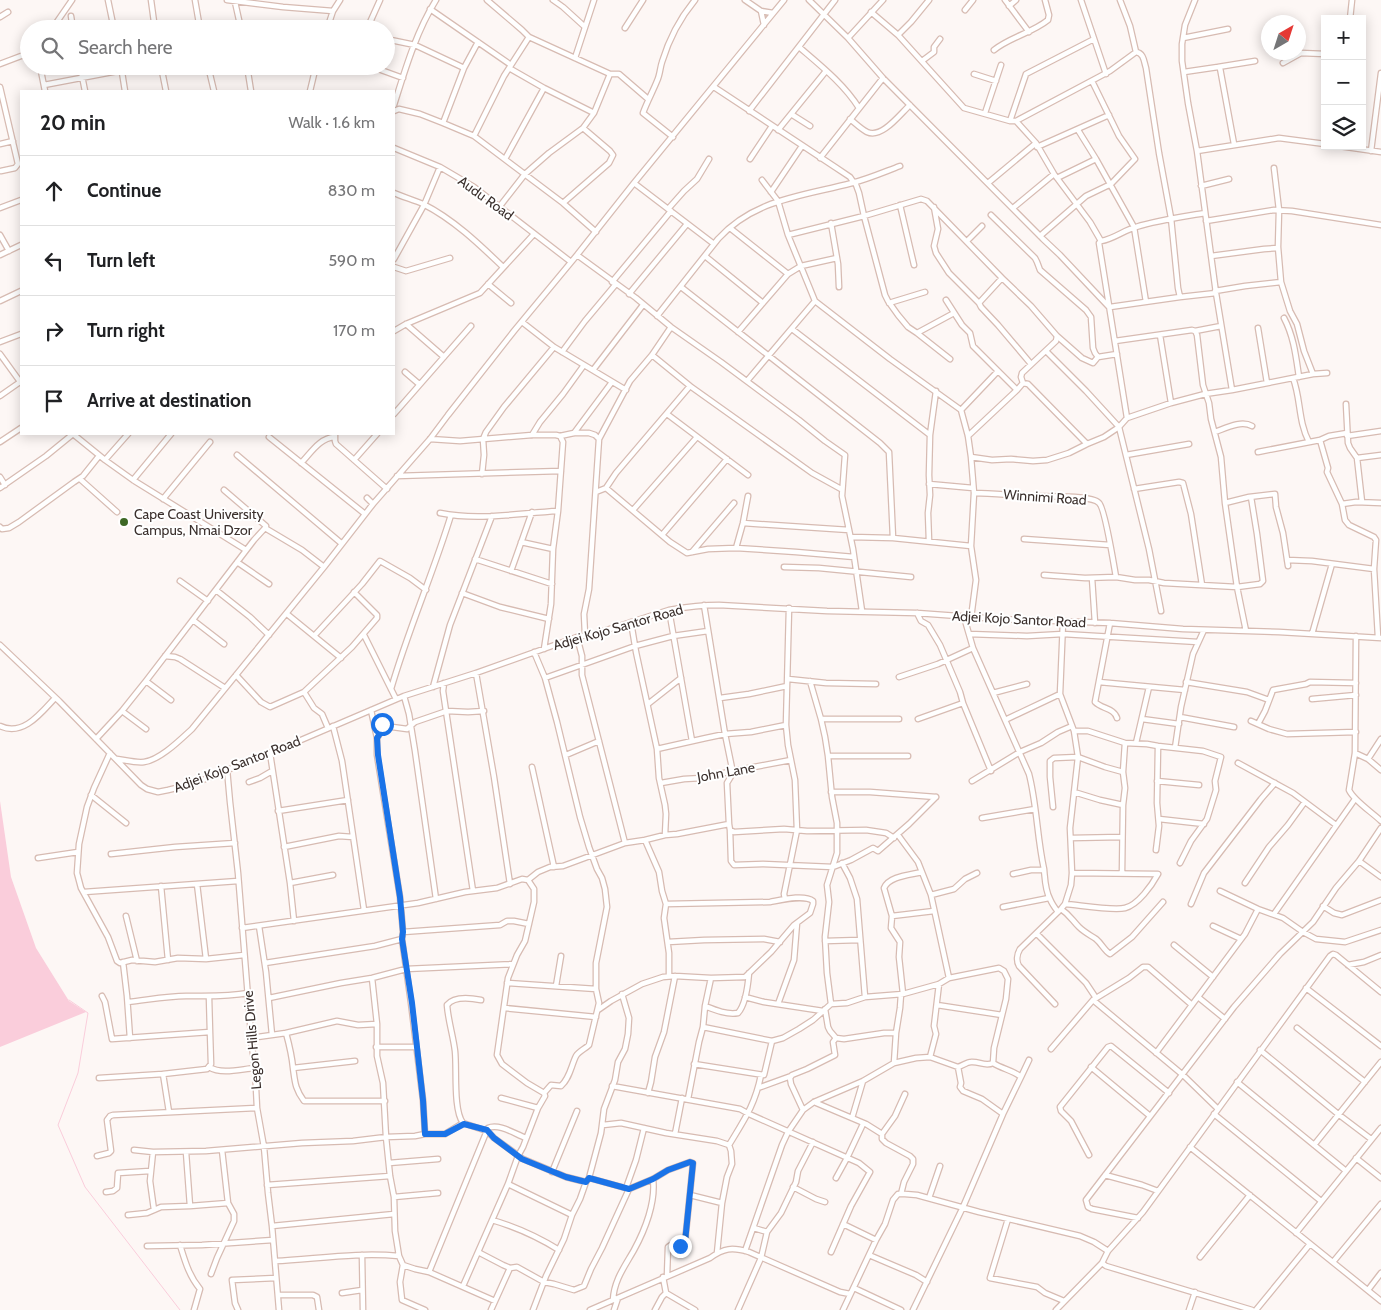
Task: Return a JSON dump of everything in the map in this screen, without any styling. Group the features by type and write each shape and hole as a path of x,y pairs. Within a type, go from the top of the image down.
{"street":[{"path":"58,20 72,0"},
{"path":"108,0 112,20"},
{"path":"150,0 153,20"},
{"path":"195,0 198,20"},
{"path":"227,0 333,12"},
{"path":"330,20 340,0"},
{"path":"371,20 380,0"},
{"path":"395,102 414,45 436,0"},
{"path":"487,0 529,37 610,74 619,74 648,99"},
{"path":"553,0 564,7 585,27"},
{"path":"575,58 594,0"},
{"path":"625,28 643,0"},
{"path":"673,137 643,113 658,80 662,62 673,35 683,15 695,0"},
{"path":"745,0 761,11 773,13"},
{"path":"116,760 150,761 192,729 373,504 430,439 514,330 578,255 634,183 784,0"},
{"path":"809,0 848,38 883,78 1060,255 1110,308"},
{"path":"749,110 835,0"},
{"path":"848,38 883,0"},
{"path":"898,35 929,0"},
{"path":"966,10 973,0"},
{"path":"1005,0 1029,32"},
{"path":"1009,6 1016,0"},
{"path":"994,50 1003,43 1029,32 1048,20 1049,15 1045,0"},
{"path":"1081,0 1106,74"},
{"path":"1120,0 1130,26 1136,52"},
{"path":"1195,0 1182,38 1181,53 1232,390"},
{"path":"1350,15 1352,0"},
{"path":"235,2 239,20"},
{"path":"430,9 544,88 594,113"},
{"path":"761,11 764,25"},
{"path":"0,17 8,12"},
{"path":"871,12 898,35 964,108 1010,121 1016,121 1106,74 1136,52"},
{"path":"70,16 71,20"},
{"path":"1182,38 1228,30"},
{"path":"474,136 510,66 529,37"},
{"path":"1010,121 1028,72 1049,63 1094,38"},
{"path":"922,60 934,52 934,47 940,39"},
{"path":"395,42 414,45 464,68"},
{"path":"443,123 464,68 478,42"},
{"path":"799,46 851,95 859,108"},
{"path":"1136,52 1140,52 1142,55 1146,68 1159,153 1172,218 1180,297"},
{"path":"1283,63 1301,52 1321,54"},
{"path":"0,64 20,57"},
{"path":"1184,72 1255,61"},
{"path":"985,114 1001,64"},
{"path":"1218,67 1220,68 1234,144"},
{"path":"778,130 826,71"},
{"path":"1371,151 1381,73"},
{"path":"500,206 525,174 549,153 583,128 594,113 610,74"},
{"path":"974,74 996,81"},
{"path":"42,75 45,90"},
{"path":"82,75 85,90"},
{"path":"44,86 94,75"},
{"path":"122,75 125,90"},
{"path":"163,75 166,90"},
{"path":"210,75 214,90"},
{"path":"248,75 251,90"},
{"path":"310,90 314,75"},
{"path":"395,75 404,78"},
{"path":"820,158 883,78"},
{"path":"1040,236 1086,196 1111,184 1135,159 1118,136 1092,81"},
{"path":"0,87 18,164 17,167 1,171"},
{"path":"714,87 855,182 860,193 864,216 889,303 908,326 950,360"},
{"path":"505,159 544,88"},
{"path":"850,119 868,133 877,133 886,128 910,105"},
{"path":"395,111 405,110 474,136 563,203 596,232"},
{"path":"791,114 810,126"},
{"path":"988,183 1036,145 1078,130 1109,115"},
{"path":"1016,121 1036,145 1055,176 1090,222 1101,242 1099,243 1127,418"},
{"path":"750,159 772,126"},
{"path":"563,203 609,162 613,155 583,128"},
{"path":"1078,130 1111,184 1134,227 1146,302"},
{"path":"1197,151 1279,138 1321,143"},
{"path":"0,144 13,141"},
{"path":"771,192 802,146"},
{"name":"Audu Road","path":"395,148 440,167 474,187 571,262"},
{"path":"1365,150 1381,152"},
{"path":"1013,208 1055,176 1096,159"},
{"path":"562,352 684,190 697,180 709,160"},
{"path":"657,316 714,244 747,215 778,201 854,183 900,166"},
{"path":"395,257 424,205 440,167"},
{"path":"1274,168 1279,210 1278,248 1281,282 1313,374"},
{"path":"1201,186 1229,179"},
{"path":"762,180 778,201 788,235 815,301 871,345 961,410 968,436 974,490 971,546 976,580 971,618"},
{"path":"634,183 714,244"},
{"path":"395,193 424,205 440,214 474,240 502,268"},
{"path":"788,235 864,216 921,199 927,201 1031,306 1057,336 1082,358 1092,363 1098,357 1117,354"},
{"path":"0,208 20,200"},
{"path":"900,205 914,265"},
{"path":"934,207 938,229 934,246 936,253 949,273 979,303 1031,364"},
{"path":"1206,221 1279,210 1381,226"},
{"path":"1101,242 1134,227 1165,219 1205,213"},
{"path":"991,215 1035,258 1040,270 1086,310 1091,317 1093,348 1098,357"},
{"path":"831,223 837,258 839,287"},
{"path":"629,294 687,224"},
{"path":"967,242 982,226"},
{"path":"730,228 788,274"},
{"path":"0,234 8,251"},
{"path":"395,330 406,324 480,294 534,234"},
{"path":"0,255 20,245"},
{"path":"1211,256 1278,248"},
{"path":"578,255 671,327 693,341 845,455 841,488 857,571 862,611"},
{"path":"705,256 763,303"},
{"path":"395,267 406,271 450,258"},
{"path":"738,332 788,274 800,266 837,258"},
{"path":"979,303 1002,278"},
{"path":"1110,308 1281,282"},
{"path":"488,284 511,303"},
{"path":"681,287 889,452 893,538"},
{"path":"0,301 20,291"},
{"path":"889,303 925,292"},
{"path":"946,300 970,333 973,346 1017,390"},
{"path":"747,381 815,301"},
{"path":"593,370 643,305"},
{"path":"917,333 954,313"},
{"path":"1284,318 1289,327 1294,345 1299,377"},
{"path":"522,322 554,347 626,390"},
{"path":"406,324 444,357"},
{"path":"395,413 470,326"},
{"path":"1115,341 1221,326"},
{"path":"585,635 584,614 589,589 599,439 630,381 652,356 671,327"},
{"path":"1258,328 1267,383"},
{"path":"792,329 930,435"},
{"path":"1195,331 1203,385 1209,403 1221,458 1225,503 1237,587 1246,631"},
{"path":"0,342 20,334"},
{"path":"1160,335 1171,403"},
{"path":"1057,336 1056,341 1022,373 1021,377 1024,383 1028,384 1087,444"},
{"path":"482,474 483,439 490,425 554,347"},
{"path":"1046,351 1119,427 1149,549 1160,611"},
{"path":"0,354 20,382"},
{"path":"652,356 690,386 812,473 841,488"},
{"path":"532,435 584,365"},
{"path":"961,410 998,371"},
{"path":"405,372 419,384"},
{"path":"971,457 992,460 1047,460 1069,453 1104,437 1119,427 1127,418 1171,403 1205,394 1327,373"},
{"path":"1294,378 1301,422 1309,442"},
{"path":"574,434 612,382"},
{"path":"968,436 1024,383"},
{"path":"0,396 20,384"},
{"path":"596,492 606,488 690,386"},
{"path":"929,541 930,435 936,391"},
{"path":"1346,404 1347,434 1350,448 1357,458 1362,502"},
{"path":"667,414 748,475"},
{"path":"1215,432 1241,423 1247,423 1252,426"},
{"path":"0,442 20,429"},
{"path":"1258,452 1320,440 1329,436 1381,431"},
{"path":"430,439 460,441 532,435 556,434 560,436 589,433 599,439"},
{"path":"0,488 51,453 72,435"},
{"path":"74,435 99,456 133,480 246,550"},
{"path":"105,460 127,435"},
{"path":"133,480 170,435"},
{"path":"354,460 376,435"},
{"path":"301,464 322,440 335,436 336,444 387,488"},
{"path":"544,649 549,619 558,511 562,442 560,436"},
{"path":"269,437 365,514"},
{"path":"633,510 697,437"},
{"path":"1320,440 1328,472 1342,504 1346,522 1374,537 1376,540 1374,569 1378,592 1379,638"},
{"path":"163,499 210,442"},
{"path":"1126,455 1189,444"},
{"path":"237,455 341,543"},
{"path":"1357,458 1381,455"},
{"path":"0,528 9,528 19,522 80,479 99,456"},
{"path":"662,535 727,459"},
{"path":"397,476 561,471"},
{"path":"0,477 5,485"},
{"path":"80,479 117,512"},
{"path":"1134,489 1183,483 1191,514 1202,585"},
{"path":"929,484 974,490"},
{"path":"606,488 686,553 708,549 736,548 854,557"},
{"path":"224,490 266,526 265,528 302,550 324,567"},
{"name":"Winnimi Road","path":"974,490 1031,497 1054,496 1096,500 1101,505 1116,577"},
{"path":"1225,503 1275,494 1276,507 1284,533 1287,563 1312,561 1374,569"},
{"path":"736,548 748,496"},
{"path":"1044,575 1092,578 1116,577 1155,581 1164,584 1237,587 1260,584 1263,581 1251,497"},
{"path":"367,498 373,504"},
{"path":"691,553 734,503"},
{"path":"1342,504 1381,503"},
{"path":"440,513 492,516 558,511"},
{"path":"511,571 532,512"},
{"path":"391,689 451,515"},
{"path":"433,687 450,625 492,516"},
{"path":"743,523 849,530"},
{"path":"96,739 146,682 246,550 265,528"},
{"path":"851,537 893,538 971,546"},
{"path":"1024,539 1110,544"},
{"path":"521,542 554,549"},
{"path":"475,559 552,584"},
{"path":"314,636 380,561 410,578 426,590"},
{"path":"237,562 269,584"},
{"path":"1312,634 1332,564"},
{"path":"784,567 819,568 911,577"},
{"path":"1092,578 1095,623"},
{"path":"180,581 208,601"},
{"path":"216,590 269,635"},
{"path":"236,676 261,702 270,706 304,692 364,635 378,616 354,592"},
{"path":"462,593 500,607 549,619"},
{"path":"704,605 725,734 733,771 727,783 731,860 734,865 833,866 851,860 873,848 878,850 896,836 936,797 832,792"},
{"name":"Adjei Kojo Santor Road","path":"0,645 141,785 153,791 164,791 212,776 404,696 577,637 597,633 669,610 704,605 930,614 971,618 1110,623 1204,630 1379,638"},
{"path":"785,899 784,894 789,865 797,830 795,780 790,760 786,725 789,608"},
{"path":"669,610 692,741"},
{"path":"286,614 341,658"},
{"path":"917,614 937,638 991,770"},
{"path":"928,625 930,614"},
{"path":"964,617 973,648 1029,774 1036,808 1045,884 1049,898 1060,911 1071,916 1078,926 1095,938 1110,954 1132,937 1163,902"},
{"path":"192,620 224,644"},
{"path":"632,622 635,646 656,749 660,783 664,794 666,814 665,835"},
{"path":"1055,1004 1017,962 1020,949 1065,904 1072,873 1071,822 1078,757 1073,728 1060,694 1063,622"},
{"path":"1110,623 1095,702 1097,705 1114,712 1117,718"},
{"path":"1175,748 1186,682 1193,654 1204,630"},
{"path":"545,678 635,646 673,636 708,631"},
{"path":"969,634 1027,636 1063,634 1198,642"},
{"path":"364,635 396,699"},
{"path":"1356,636 1356,732 1355,753 1349,790 1350,794 1381,820"},
{"path":"577,637 583,665 582,675 625,843"},
{"path":"899,677 947,660 973,648"},
{"path":"463,1286 508,1184 538,1108 545,1096 544,1093 551,1084 561,1086 565,1082 578,1053 589,1045 599,1003 596,989 596,963 607,899 602,878 597,870 580,818 566,755 545,678 534,652"},
{"path":"165,656 180,659 225,688"},
{"path":"476,673 484,710 510,884"},
{"path":"648,704 681,678"},
{"path":"788,679 876,684"},
{"path":"810,681 821,719 828,756 837,830 838,845 827,886 829,902 825,941 827,973 832,1004"},
{"path":"146,682 171,700"},
{"path":"1099,682 1185,690"},
{"path":"1186,682 1247,692 1269,700"},
{"path":"1258,724 1272,690 1310,682 1356,683"},
{"path":"444,683 473,891"},
{"path":"994,694 1028,684"},
{"path":"720,698 787,686"},
{"path":"1136,743 1148,687"},
{"path":"304,692 314,708 322,714 330,727 341,757 364,910"},
{"path":"1005,720 1060,694"},
{"path":"1312,699 1356,695"},
{"path":"404,696 411,725 436,899"},
{"path":"0,726 16,729 24,726 55,698"},
{"path":"918,718 963,703"},
{"path":"371,710 377,738 400,897 402,939 423,1100 425,1134"},
{"path":"373,719 385,726 406,729 415,722 447,711 468,712 484,710"},
{"path":"122,711 146,729"},
{"path":"1180,717 1234,727"},
{"path":"821,719 899,720"},
{"path":"1142,719 1179,724"},
{"path":"1251,721 1286,734 1356,732"},
{"path":"656,749 725,734 751,732 786,725"},
{"path":"377,738 385,726"},
{"path":"972,781 1020,752 1041,744 1058,732 1073,728 1126,743 1203,751 1222,757 1215,781 1216,790 1207,819 1191,841 1180,863"},
{"path":"1368,759 1381,739"},
{"path":"566,755 599,741"},
{"path":"1122,874 1123,772 1126,743"},
{"path":"1156,850 1159,826 1157,803 1158,746"},
{"path":"110,753 87,807 78,852 77,873 78,880 108,937 117,961 155,962 178,958 206,959 244,955"},
{"path":"270,753 294,921"},
{"path":"1355,753 1368,759 1381,770"},
{"path":"828,756 908,756"},
{"path":"1053,807 1050,761 1054,758 1078,757 1105,768 1123,772"},
{"name":"John Lane","path":"660,783 684,778 702,778 790,760"},
{"path":"1238,763 1293,793 1336,825"},
{"path":"532,767 554,867"},
{"name":"Legon Hills Drive","path":"227,769 255,1068 257,1108 264,1147 279,1310"},
{"path":"249,782 272,771"},
{"path":"1157,781 1200,785"},
{"path":"1191,904 1204,873 1276,783"},
{"path":"1074,792 1123,805"},
{"path":"91,795 126,823"},
{"path":"1274,914 1355,798"},
{"path":"278,811 348,800"},
{"path":"1245,882 1269,847 1304,803"},
{"path":"982,818 1036,808"},
{"path":"1159,819 1204,824"},
{"path":"528,880 538,872 562,866 625,843 729,824"},
{"path":"730,830 734,832 784,829 866,830 896,836 918,862 931,895 949,978"},
{"path":"1138,1218 1107,1213 1088,1207 1086,1200 1225,1020 1280,954 1312,922 1359,861 1380,830"},
{"path":"284,847 339,836 353,837"},
{"path":"1071,838 1122,837"},
{"path":"645,840 659,872 666,904 664,918 672,976 664,1032 655,1056 648,1093"},
{"path":"111,854 235,843"},
{"path":"38,858 78,852"},
{"path":"1359,861 1381,877"},
{"path":"842,863 850,878 857,899 865,997"},
{"path":"1014,874 1031,870 1044,870"},
{"path":"894,1063 902,994 899,957 900,942 891,928 892,916 884,888 885,884 896,878 922,872"},
{"path":"931,895 954,889 965,879 977,873"},
{"path":"1065,904 1125,908 1140,898 1150,888 1158,874 1072,873"},
{"path":"290,883 333,875"},
{"path":"242,928 436,899 497,888 522,879 528,880 534,889 534,896 525,941 508,978 497,1055 502,1064 544,1093"},
{"path":"84,892 238,881"},
{"path":"198,884 206,959"},
{"path":"161,886 168,960"},
{"path":"1220,891 1258,909 1274,914 1316,939 1344,942 1381,930"},
{"path":"598,1010 622,994 652,980 672,976 743,977 771,952 797,923 810,912 813,900 809,898 770,902 666,904"},
{"path":"1003,908 1049,898"},
{"path":"1323,906 1334,913 1342,915 1381,900"},
{"path":"1156,1053 1241,939 1258,909"},
{"path":"892,916 934,912"},
{"path":"126,916 137,961"},
{"path":"403,932 500,925 511,921 529,924"},
{"path":"778,1004 794,960 797,923"},
{"path":"259,926 265,963 272,1035"},
{"path":"1213,926 1241,939"},
{"path":"1037,934 1086,983 1094,999 1183,1075 1218,1109"},
{"path":"265,963 375,946 402,939"},
{"path":"668,942 764,939 780,942"},
{"path":"825,941 860,940"},
{"path":"1174,945 1213,977"},
{"path":"1348,965 1364,962 1381,954"},
{"path":"1056,1310 1102,1263 1108,1251 1138,1218 1260,1050 1332,955 1336,955 1381,992"},
{"path":"556,986 561,956"},
{"path":"123,962 130,1038"},
{"path":"269,998 372,978 406,969 513,964"},
{"path":"1051,1049 1094,999 1129,978 1143,967 1148,967 1192,1005"},
{"path":"703,1027 772,1041 786,1037 813,1020 832,1004 846,1003 865,997 902,994 940,984 949,978 999,968 1002,969 1008,979 1006,999 994,1048 993,1063"},
{"path":"705,1006 725,1013 735,1014 740,1010 745,997 749,973"},
{"path":"372,978 377,1024 376,1047 378,1066 383,1083 386,1137 399,1256 403,1265 400,1282 402,1300 426,1310"},
{"path":"674,1134 703,1027 711,978"},
{"path":"507,983 596,989"},
{"path":"930,1057 936,1034 934,1026 940,984"},
{"path":"1306,988 1381,1046"},
{"path":"128,1002 184,996 209,997 248,993"},
{"path":"533,1310 580,1200 599,1144 604,1109 615,1080 618,1062 625,1049 628,1034 629,1018 622,994"},
{"path":"102,996 105,1002 112,1039 210,1032"},
{"path":"99,1078 204,1070 209,1067 211,1055 209,997"},
{"path":"745,997 778,1004 824,1010"},
{"path":"1198,997 1225,1020"},
{"path":"464,1124 459,1115 455,1049 447,1004 451,1001 470,998 481,1000"},
{"path":"937,1005 1002,1015"},
{"path":"504,1008 596,1017"},
{"path":"824,1010 828,1027 836,1038 844,1039 896,1033"},
{"path":"251,1038 337,1022 358,1025 377,1024"},
{"path":"1297,1028 1365,1082"},
{"path":"286,1033 294,1084 298,1094 304,1101 384,1101"},
{"path":"758,1088 835,1056 833,1042 836,1038"},
{"path":"694,1064 765,1075 772,1041"},
{"path":"1089,1155 1060,1107 1104,1049 1111,1046 1169,1093"},
{"path":"376,1047 416,1047"},
{"path":"1260,1050 1371,1139"},
{"path":"745,1251 788,1132 803,1110 814,1102 863,1081 894,1063 916,1058 930,1057 958,1067 970,1062 990,1065 993,1063 1015,1073 1021,1078"},
{"path":"913,1310 963,1208 1029,1060"},
{"path":"293,1068 354,1061"},
{"path":"1314,1145 1381,1062"},
{"path":"209,1067 222,1072 255,1068"},
{"path":"958,1067 960,1087 963,1091 982,1098 1004,1114"},
{"path":"1091,1067 1150,1116"},
{"path":"163,1074 169,1112"},
{"path":"729,1146 748,1114 758,1088 760,1075"},
{"path":"790,1076 791,1084 803,1110"},
{"path":"852,1118 863,1081"},
{"path":"1237,1082 1346,1171"},
{"path":"612,1086 740,1108 748,1114 860,1163 870,1172 851,1206 831,1252"},
{"path":"901,1194 904,1182 913,1164 913,1159 884,1142 882,1134 895,1116 905,1094"},
{"path":"501,1098 538,1108"},
{"path":"814,1102 842,1116 852,1118 882,1134"},
{"path":"97,1156 111,1151 107,1120 110,1116 257,1108"},
{"path":"552,1172 577,1111"},
{"path":"1214,1114 1322,1201"},
{"path":"603,1125 620,1123 717,1141 729,1146 732,1164 727,1177 722,1203 717,1253"},
{"path":"134,1150 186,1152 445,1134 464,1124 487,1130 494,1138 518,1156 552,1172 566,1177 627,1189 690,1162 693,1163 685,1242 683,1245 671,1245 668,1247 665,1276 666,1293 655,1310"},
{"path":"836,1178 863,1124"},
{"path":"429,1272 487,1130 492,1126 497,1127 526,1138"},
{"path":"478,1252 510,1268 517,1267 544,1282 574,1290 584,1286 627,1189 644,1128"},
{"path":"1296,1232 1381,1128"},
{"path":"738,1310 761,1258 767,1232 781,1213 796,1182 798,1171 813,1142"},
{"path":"1190,1147 1381,1301"},
{"path":"211,1274 234,1222 234,1214 228,1203 222,1150"},
{"path":"153,1152 150,1181 154,1210"},
{"path":"186,1152 190,1206"},
{"path":"1356,1158 1381,1178"},
{"path":"389,1163 438,1159"},
{"path":"929,1198 940,1166"},
{"path":"106,1192 117,1188 117,1175 120,1173 150,1171"},
{"path":"1105,1175 1158,1191"},
{"path":"267,1185 390,1176"},
{"path":"614,1310 616,1299 614,1288 634,1249 651,1207 654,1188 653,1179"},
{"path":"508,1184 572,1215"},
{"path":"793,1187 825,1202"},
{"path":"394,1197 438,1193"},
{"path":"843,1310 868,1255 885,1224 893,1200 898,1194 917,1195 1080,1236 1108,1251"},
{"path":"690,1195 722,1203"},
{"path":"1200,1258 1250,1195"},
{"path":"128,1215 140,1215 161,1208 228,1203"},
{"path":"1332,1262 1381,1204"},
{"path":"272,1226 394,1214"},
{"path":"1008,1219 990,1278 1037,1287 1045,1293 1064,1301"},
{"path":"492,1220 545,1241 559,1250"},
{"path":"843,1224 876,1240"},
{"path":"754,1228 767,1232"},
{"path":"147,1246 273,1240"},
{"path":"1256,1310 1310,1244"},
{"path":"180,1245 186,1267 200,1289 194,1310"},
{"path":"590,1310 710,1258 717,1253 731,1249 745,1251 840,1292 850,1294"},
{"path":"275,1261 338,1255 375,1254 399,1256"},
{"path":"362,1255 363,1310"},
{"path":"868,1255 927,1282"},
{"path":"1102,1263 1252,1310"},
{"path":"403,1265 429,1272 494,1301"},
{"path":"492,1310 494,1301 510,1268"},
{"path":"1368,1290 1381,1273"},
{"path":"238,1310 235,1303 232,1280 276,1278"},
{"path":"854,1288 901,1310"},
{"path":"342,1293 362,1290"},
{"path":"1190,1310 1195,1292"},
{"path":"666,1293 695,1310"},
{"path":"278,1295 313,1295 317,1297 319,1310"}],"shaded area":[{"path":"0,801 11,877 36,948 69,1001 86,1012 0,1047"}],"waterway":[{"path":"69,1000 88,1013 78,1073 58,1125 85,1187 180,1310"}],"place":[{"name":"Cape Coast University Campus, Nmai Dzor","path":"124,522"}],"route":[{"path":"382,724 385,726 377,738 378,755 400,897 402,939 412,1003 425,1134 445,1134 464,1124 487,1130 494,1138 522,1159 552,1172 586,1182 589,1178 629,1189 653,1179 668,1170 690,1162 693,1163 685,1242 680,1246"}]}
